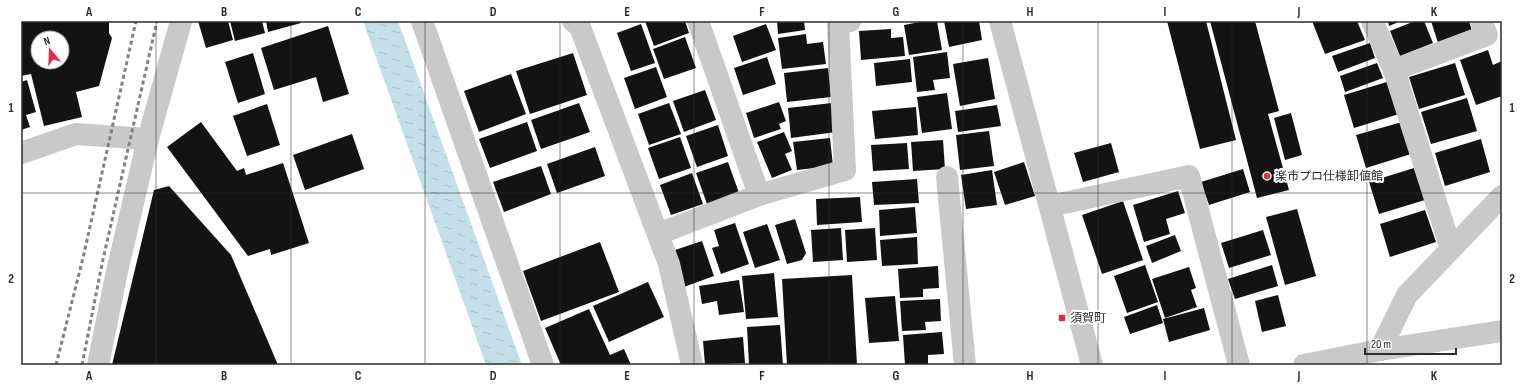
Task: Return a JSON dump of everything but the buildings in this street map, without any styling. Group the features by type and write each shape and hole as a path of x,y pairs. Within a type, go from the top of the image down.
{"street":[{"path":"98,365 116,276 148,139 181,21"},
{"path":"422,21 543,365"},
{"path":"573,21 580,27 669,264 692,365"},
{"path":"698,21 759,195"},
{"path":"658,234 759,195 845,170 838,24 850,21"},
{"path":"1000,21 1092,365"},
{"path":"1372,21 1394,70 1451,249"},
{"path":"1394,70 1487,35 1481,21"},
{"path":"21,153 76,134 148,139"},
{"path":"1050,206 1189,176 1239,365"},
{"path":"947,178 964,365"},
{"path":"1380,350 1406,295 1502,196"},
{"path":"1310,365 1380,350 1502,331"}],"water":[{"path":"363,21 398,21 522,365 486,365"}],"railway":[{"path":"56,365 83,258 136,21"},
{"path":"82,365 102,264 157,21"}],"place":[{"name":"楽市プロ仕様卸値館","path":"1267,176"},
{"name":"須賀町","path":"1062,318"}]}
